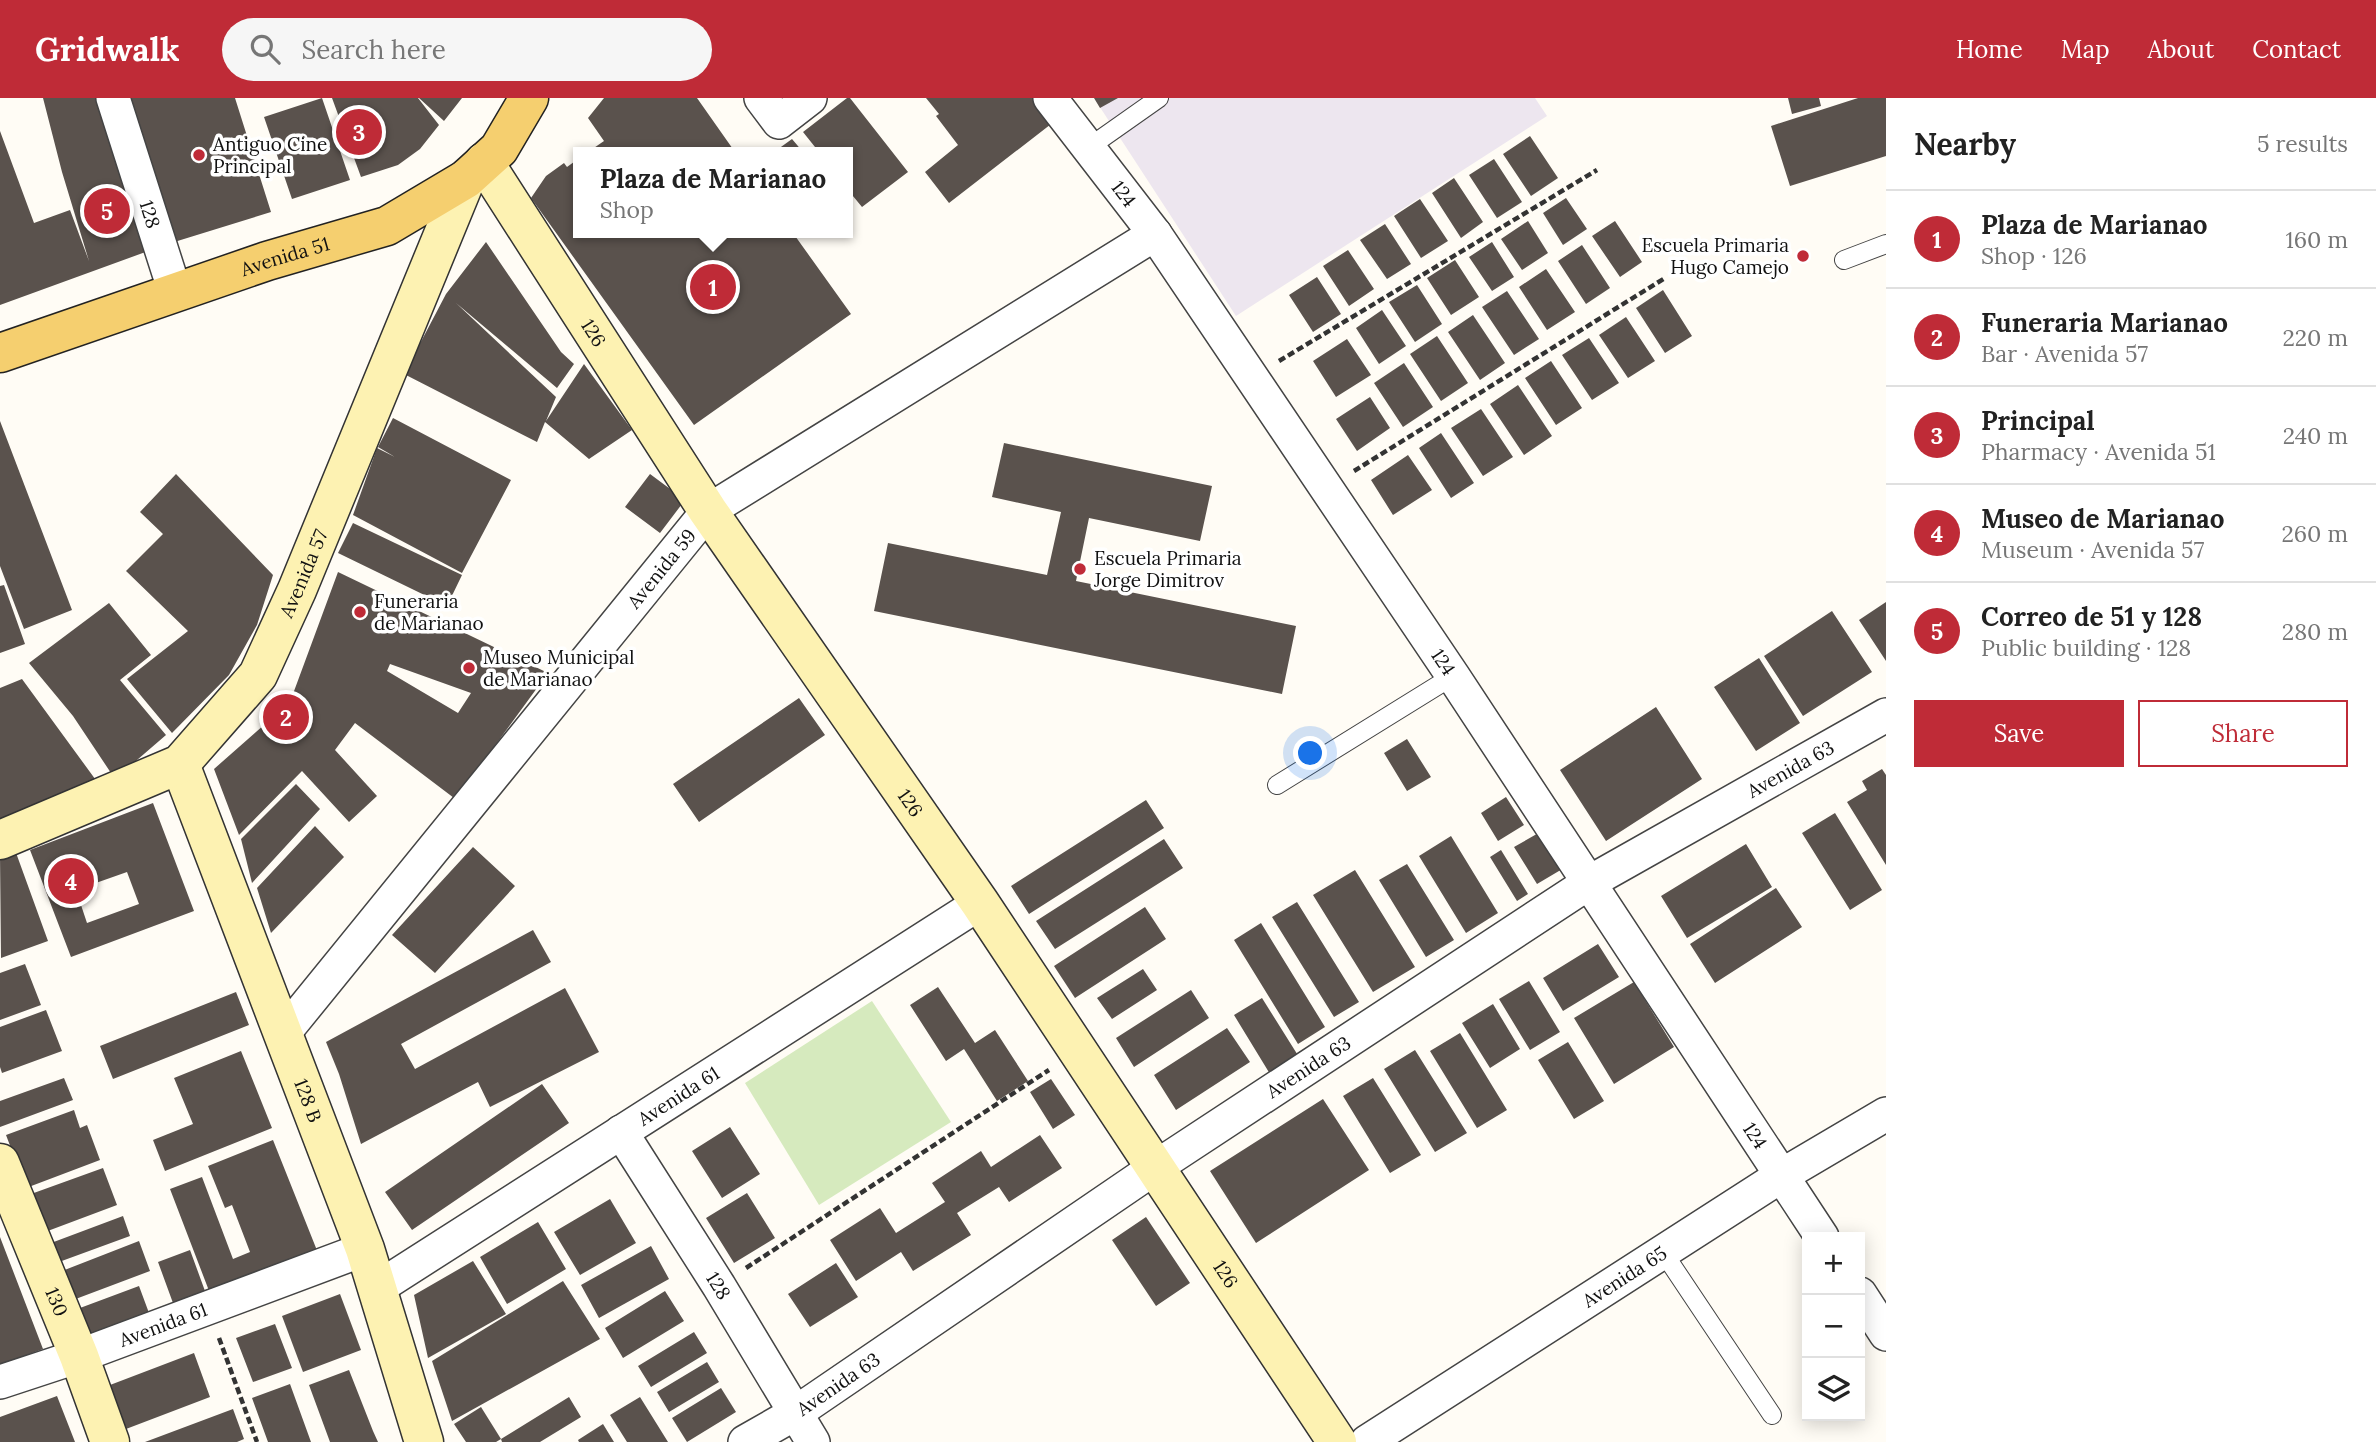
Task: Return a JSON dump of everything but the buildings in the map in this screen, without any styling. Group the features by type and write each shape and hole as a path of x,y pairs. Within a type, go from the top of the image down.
{"main road":[{"name":"Avenida 51","path":"0,353 267,261 387,226 475,171 499,149 529,98"}],"street":[{"name":"128","path":"113,98 175,292"},
{"path":"770,110 810,98"},
{"name":"124","path":"1050,98 1155,234 1590,882 1819,1232"},
{"name":"126","path":"475,171 980,903 1336,1442"},
{"name":"Avenida 57","path":"0,840 180,764 258,675 297,590 475,171"},
{"name":"Avenida 59","path":"283,1034 708,511 1155,234"},
{"name":"Avenida 63","path":"745,1442 794,1414 1156,1167 1590,882 1886,715"},
{"name":"128 B","path":"180,764 365,1249 424,1442"},
{"name":"Avenida 61","path":"376,1289 980,903"},
{"name":"Avenida 65","path":"1367,1442 1781,1175 1886,1114"},
{"name":"128","path":"621,1132 719,1286 813,1442"},
{"name":"130","path":"0,1163 79,1356 110,1442"},
{"name":"Avenida 61","path":"0,1382 79,1356 365,1249"},
{"path":"1861,1295 1886,1334"}],"lane":[{"path":"1088,148 1160,98"},
{"path":"1844,260 1886,244"},
{"path":"1277,785 1453,676"},
{"path":"1663,1252 1772,1415"}],"path":[{"path":"1251,378 1597,170"},
{"path":"1326,488 1665,278"},
{"path":"719,1286 1078,1050"},
{"path":"208,1307 257,1442"}],"shaded area":[{"path":"1094,98 1535,98 1547,116 1236,316"}],"green space":[{"path":"872,1001 951,1122 819,1205 745,1083"}],"place":[{"name":"Principal","path":"359,132"},
{"name":"Antiguo Cine Principal","path":"199,155"},
{"name":"Correo de 51 y 128","path":"107,211"},
{"name":"Escuela Primaria Hugo Camejo","path":"1803,256"},
{"name":"Plaza de Marianao","path":"713,287"},
{"name":"Escuela Primaria Jorge Dimitrov","path":"1080,569"},
{"name":"Funeraria de Marianao","path":"360,612"},
{"name":"Museo Municipal de Marianao","path":"469,668"},
{"name":"Funeraria Marianao","path":"286,717"},
{"name":"Museo de Marianao","path":"71,881"}]}
